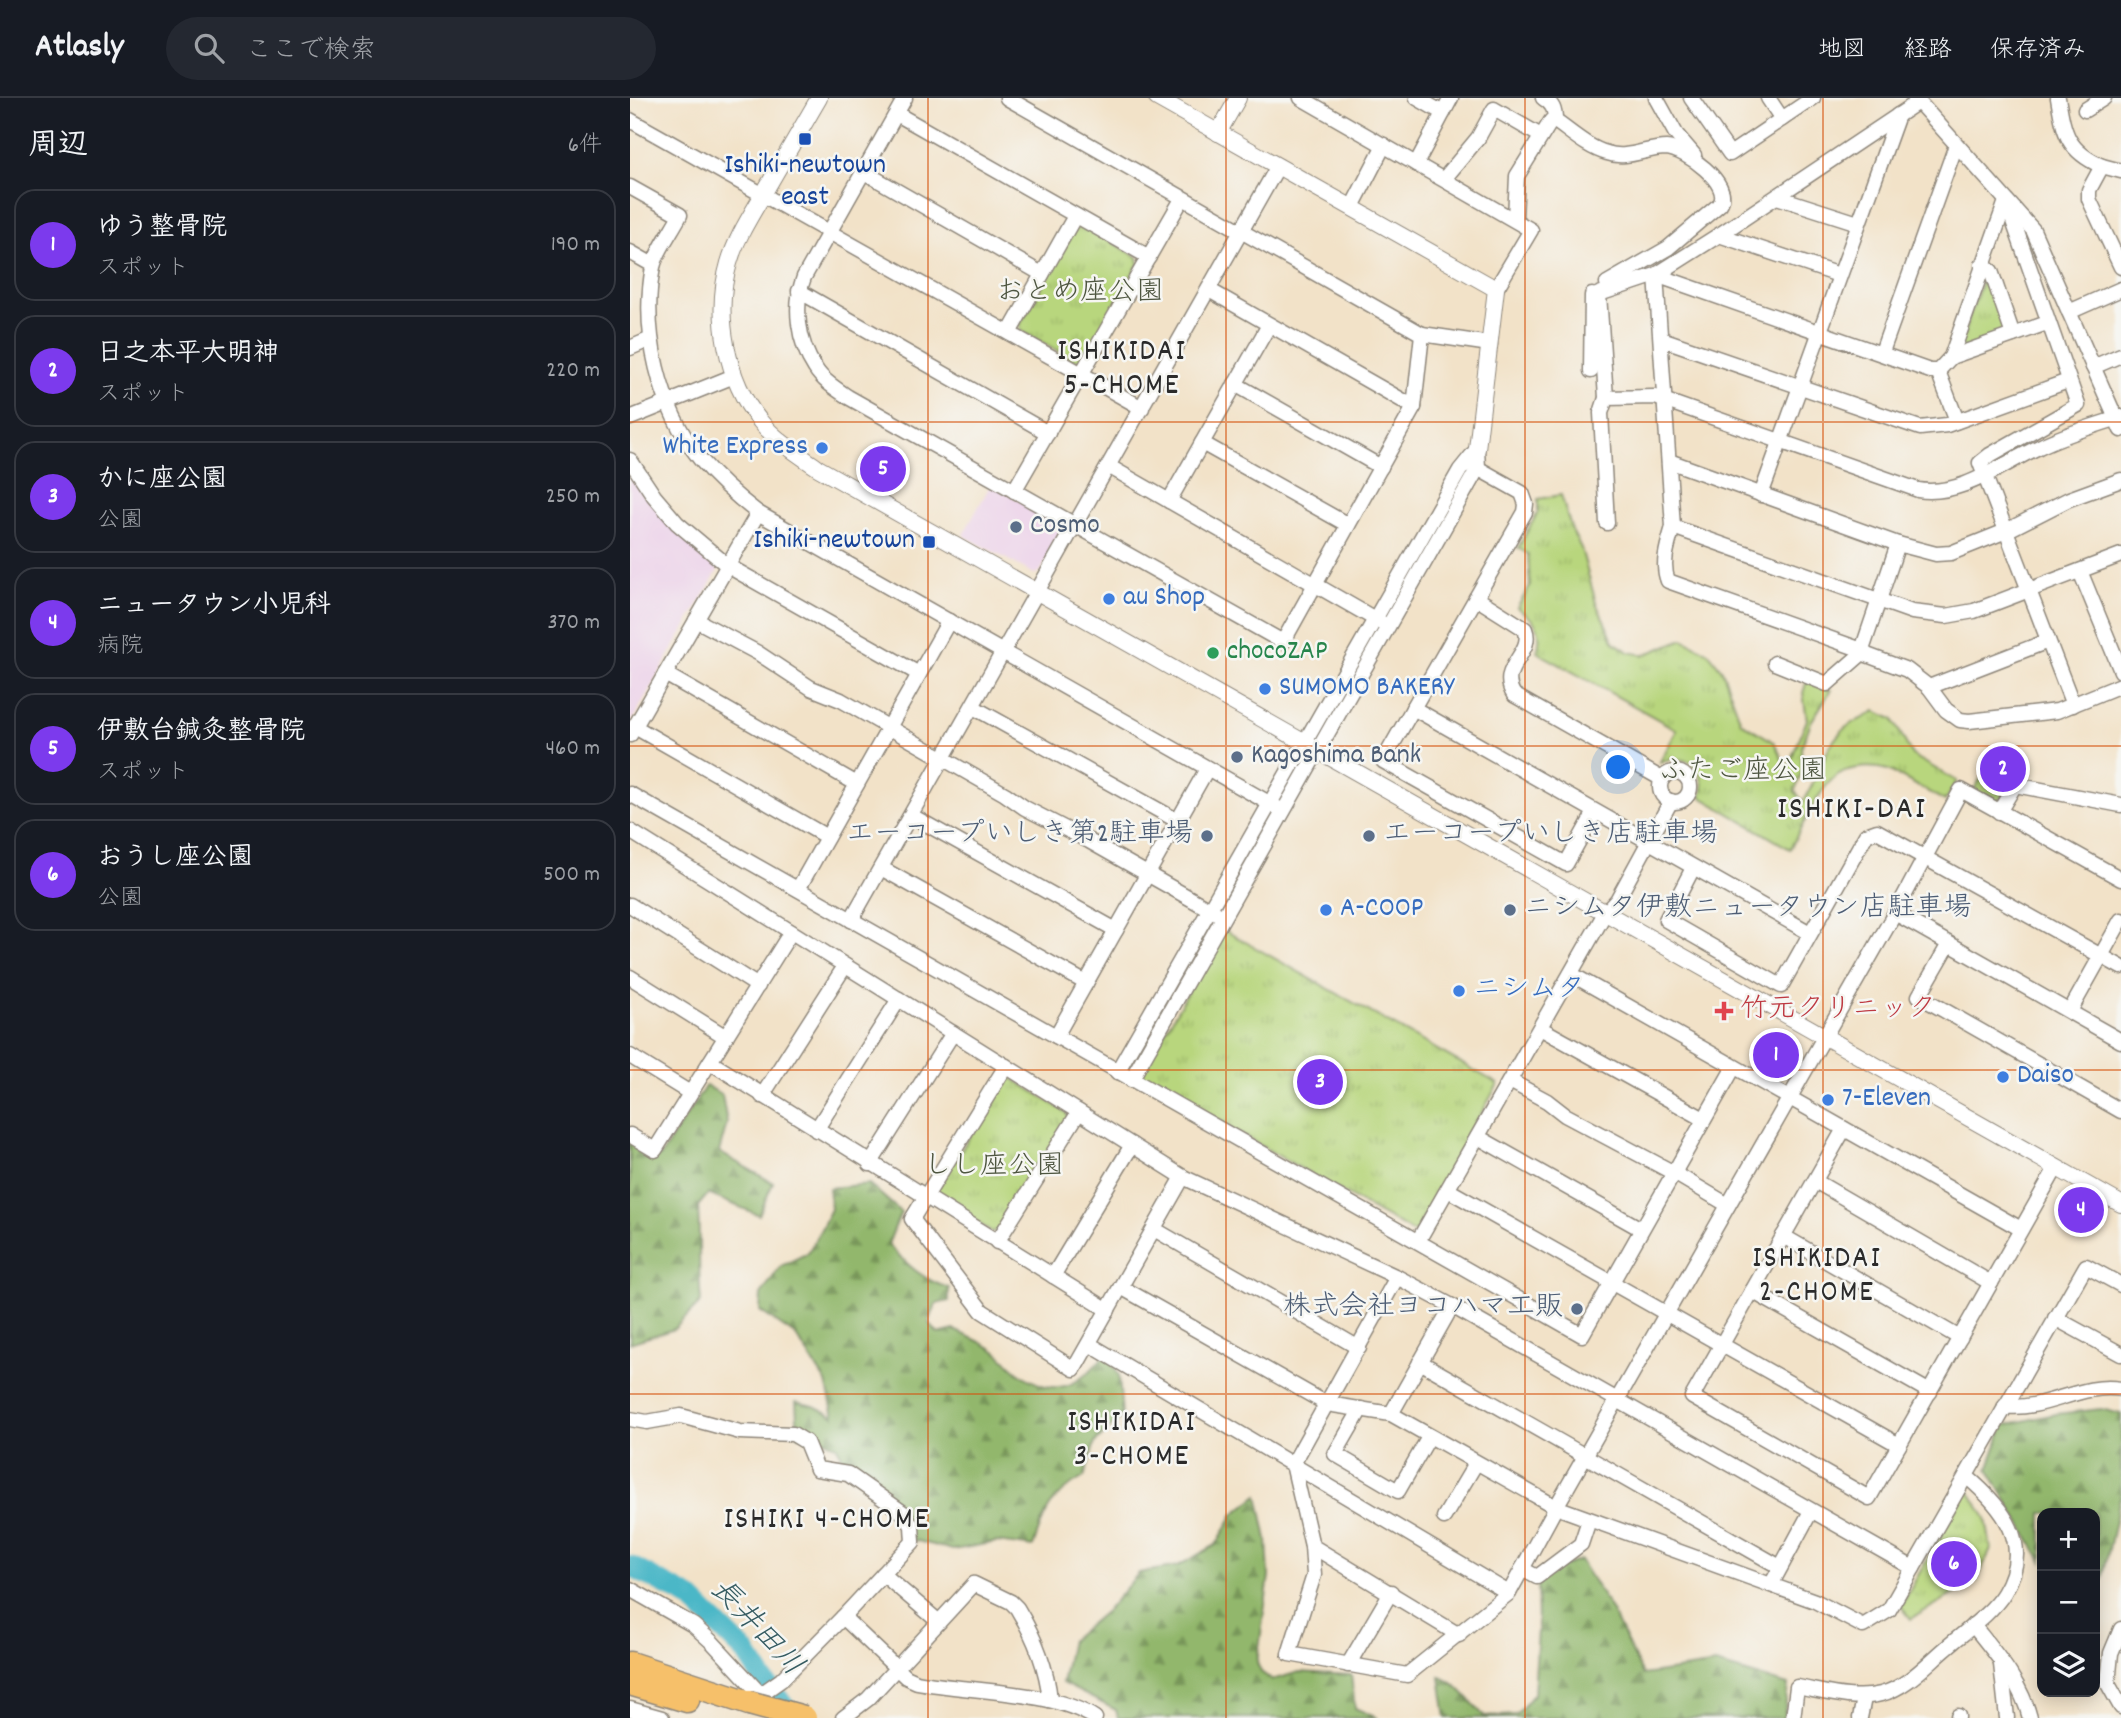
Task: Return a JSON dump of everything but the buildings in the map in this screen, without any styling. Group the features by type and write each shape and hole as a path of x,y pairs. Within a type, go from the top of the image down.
{"highway":[{"path":"630,1664 804,1718"},
{"path":"630,1683 755,1702"}],"street":[{"path":"819,98 763,194 729,262 723,294 724,333 734,376 760,422 793,451 818,468 1310,749 2121,1204"},
{"path":"905,98 804,277 799,291 801,337 815,369 848,397 1283,642 1414,407 1422,334"},
{"path":"1007,98 1030,104 1182,199 1422,334 1490,344"},
{"path":"1157,98 1496,289"},
{"path":"1218,133 1238,98"},
{"path":"1131,1080 1270,804 1310,749 1389,627 1471,465 1477,449 1496,289 1531,230 1301,98"},
{"path":"1417,98 1443,113"},
{"path":"1416,164 1451,98"},
{"path":"1543,98 1555,110 1555,121"},
{"path":"1598,291 1668,248 1724,198 1723,190 1676,134 1656,98"},
{"path":"1691,98 1730,154 1813,98"},
{"path":"1768,98 1782,119"},
{"path":"2058,98 2064,133 2069,141 2089,160 2121,171"},
{"path":"2085,110 2104,98"},
{"path":"1606,398 1655,397 1918,490 1932,492 1984,476 2041,446 2119,422 2033,230 1917,100 1777,197 1657,275"},
{"path":"1444,179 1478,138 1494,109 1541,136"},
{"path":"897,114 1149,257"},
{"path":"1761,495 1898,115"},
{"path":"630,120 1142,408"},
{"path":"1515,219 1517,176 1551,121 1555,121"},
{"path":"1555,121 1594,148 1608,154 1629,155 1669,148 1702,166"},
{"path":"1355,201 1384,145"},
{"path":"1882,352 1956,145"},
{"path":"851,920 1110,467 1278,166"},
{"path":"2102,166 2089,190 2089,199 2121,267"},
{"path":"864,172 1042,274"},
{"path":"630,187 680,215 653,265 649,299 651,339 668,403 689,443 734,495 758,513 1283,811"},
{"path":"1777,197 1858,223"},
{"path":"1014,491 1182,199"},
{"path":"1938,371 1951,357 2006,201"},
{"path":"2006,201 2078,405 1980,463 2073,705"},
{"path":"1009,332 1075,216"},
{"path":"1719,235 1839,275"},
{"path":"630,252 653,265"},
{"path":"1982,265 1991,271 2012,335"},
{"path":"1591,370 1592,292 1657,275 1938,371"},
{"path":"1657,275 1673,527 1667,547 1668,581 1862,650 1867,655 1907,670 1929,687 1952,716 1969,721 2057,711 2121,685"},
{"path":"2069,312 2121,289"},
{"path":"1209,290 1414,407"},
{"path":"799,291 1048,433"},
{"path":"1598,291 1606,398 1601,413 1607,523"},
{"path":"1951,357 2047,323"},
{"path":"1169,501 1269,325"},
{"path":"630,348 651,339"},
{"path":"1662,339 1920,428 1948,425 2068,381"},
{"path":"2093,367 2121,355"},
{"path":"1938,371 1957,421"},
{"path":"630,418 734,376"},
{"path":"1235,384 1381,467"},
{"path":"1202,443 1348,525"},
{"path":"630,460 654,496 677,523 728,566 919,674"},
{"path":"1669,461 1898,544 1936,554 1951,553 2006,531 2069,499 2121,480"},
{"path":"1471,465 1522,493 1527,504 1525,512 1383,761 1566,864 1595,812"},
{"path":"1117,1072 1283,811 1374,618 1471,465"},
{"path":"1110,467 1389,627"},
{"path":"758,513 632,731 827,837"},
{"path":"1673,527 1912,612 1946,616 1974,611 2121,555"},
{"path":"1775,663 1827,684 1859,656 1898,544"},
{"path":"2080,571 2121,671"},
{"path":"1476,598 1525,629 1527,641 1508,675 1508,683 1514,695 1662,779"},
{"path":"696,620 758,653 811,688 841,700 1025,808 1216,914"},
{"path":"798,889 949,621"},
{"path":"1929,687 2048,641"},
{"path":"665,674 857,784"},
{"path":"973,707 1178,821"},
{"path":"1413,708 1810,933"},
{"path":"1056,1036 1207,769"},
{"path":"1681,772 1689,779 1688,795 1680,802 1667,799 1660,789 1662,779 1666,774 1681,772"},
{"path":"1999,812 2015,785 2121,805"},
{"path":"1398,1277 1293,1464 1312,1546 1314,1575 1289,1654 1407,1675 1509,1593 1895,913 1961,790 2121,879"},
{"path":"630,794 1582,1335 1734,1067"},
{"path":"1418,1241 1571,974 1605,913 1610,896 1645,841 1667,799"},
{"path":"912,816 1116,930"},
{"path":"630,831 1184,1177 1398,1277 1913,1568"},
{"path":"1693,868 1666,920 1781,986 1868,832 1880,831 2121,967"},
{"path":"881,868 1086,983"},
{"path":"630,905 758,985"},
{"path":"1895,913 2121,1041"},
{"path":"2070,1012 2121,920"},
{"path":"630,1135 655,1150 792,932"},
{"path":"1949,944 1919,996 2121,1111"},
{"path":"762,1096 845,966"},
{"path":"1571,974 2021,1229"},
{"path":"630,977 726,1037"},
{"path":"816,1130 899,999"},
{"path":"1540,1028 1704,1119"},
{"path":"870,1164 953,1033"},
{"path":"630,1056 690,1093"},
{"path":"710,1062 1108,1310"},
{"path":"1006,1066 912,1219 982,1311 1074,1369 1184,1177"},
{"path":"1510,1081 1607,1139 1674,1173 1728,1205"},
{"path":"997,1242 1079,1112"},
{"path":"1844,1129 1692,1397 1869,1498 2056,1168"},
{"path":"1478,1138 1641,1229"},
{"path":"1053,1276 1132,1145"},
{"path":"1815,1181 1991,1283"},
{"path":"1448,1190 1899,1445"},
{"path":"1154,1229 1359,1348"},
{"path":"1783,1236 1960,1338"},
{"path":"1121,1287 1327,1404 1391,1414 1556,1507 1815,1601 1863,1626 1889,1609 2086,1266 2121,1286"},
{"path":"1752,1291 1930,1392"},
{"path":"1391,1414 1452,1306"},
{"path":"2055,1318 2121,1354"},
{"path":"1089,1344 1509,1593"},
{"path":"1420,1362 1780,1567"},
{"path":"2005,1406 2019,1408 2091,1389 2121,1389"},
{"path":"1361,1409 1335,1454 1398,1491 1429,1437"},
{"path":"630,1419 647,1422 681,1416 740,1433 793,1434 806,1442 817,1469 848,1474 905,1514 912,1526 913,1542 781,1681 755,1702"},
{"path":"1444,1517 1476,1463"},
{"path":"1793,1718 1797,1687 1864,1698 1898,1688 1973,1625 2003,1595 2016,1561 2015,1538 2001,1509 1966,1476"},
{"path":"1772,1585 1811,1511"},
{"path":"1522,1570 1536,1577 1581,1544 1590,1520"},
{"path":"1312,1546 1459,1635"},
{"path":"883,1574 939,1622"},
{"path":"843,1718 869,1699 974,1584 1011,1602 1024,1619 1048,1679 1050,1700"},
{"path":"630,1589 693,1625 755,1702 780,1718"},
{"path":"1348,1665 1391,1592"},
{"path":"843,1617 906,1676 917,1682 1050,1700 1080,1708 1095,1718"},
{"path":"1973,1625 2001,1660 2024,1698 2030,1718"},
{"path":"2121,1629 2111,1653 2108,1684 2121,1707"},
{"path":"2001,1660 2007,1718"},
{"path":"1860,1718 1864,1698"},
{"path":"630,1709 662,1718"}],"shaded area":[{"path":"630,470 662,514 696,549 717,563 718,570 630,724"},
{"name":"Cosmo","path":"991,484 1064,525 1064,530 1040,572 1034,574 963,535"}],"green space":[{"name":"おとめ座公園","path":"1083,226 1138,257 1139,263 1084,359 1076,361 1021,331 1020,324 1075,228"},
{"path":"1989,277 2005,334 1963,349 1960,344 1983,278"},
{"name":"ふたご座公園","path":"1561,495 1572,531 1581,548 1596,603 1614,642 1629,652 1644,655 1683,639 1708,652 1722,670 1741,722 1774,742 1787,769 1807,720 1803,693 1806,683 1831,690 1811,722 1801,748 1802,770 1795,791 1803,802 1836,738 1854,722 1875,711 1893,719 1912,755 1957,781 1945,801 1888,770 1870,767 1851,769 1839,774 1825,788 1790,849 1701,797 1701,778 1691,762 1674,758 1660,762 1677,730 1537,652 1539,637 1536,626 1529,616 1517,608 1530,586 1528,554 1518,548 1538,512 1538,499"},
{"path":"2004,765 2017,769 2000,801 1994,802 1974,790 1986,773"},
{"path":"1224,930 1498,1084 1413,1232 1143,1079 1142,1071"},
{"name":"しし座公園","path":"1012,1078 1067,1113 1068,1119 999,1230 992,1232 937,1197 936,1190 1006,1079"},
{"path":"706,1085 722,1095 727,1123 719,1152 773,1183 759,1215 708,1194 698,1206 701,1302 674,1329 630,1343 630,1139 660,1157"},
{"path":"869,1184 901,1212 888,1244 915,1270 931,1281 949,1288 949,1301 936,1304 929,1323 938,1334 954,1330 979,1341 997,1352 1018,1372 1044,1386 1066,1386 1076,1381 1106,1353 1119,1376 1122,1416 1095,1443 1084,1477 1064,1491 1050,1506 1033,1547 997,1542 953,1550 901,1537 895,1508 852,1473 836,1445 818,1437 798,1435 796,1402 814,1406 834,1416 826,1382 796,1336 760,1311 761,1294 781,1266 808,1253 831,1209 829,1188"},
{"path":"2101,1409 2121,1414 2121,1493 2100,1582 2100,1508 2037,1508 2037,1552 1988,1469 2004,1425 2056,1414"},
{"path":"1967,1488 1986,1518 1991,1549 1977,1580 1911,1619 1901,1606"},
{"path":"1258,1495 1267,1539 1269,1576 1257,1663 1261,1672 1272,1680 1299,1672 1351,1675 1355,1708 1377,1718 1118,1718 1116,1710 1062,1683 1071,1640 1108,1609 1139,1573 1178,1566 1216,1545 1234,1514"},
{"path":"1580,1560 1610,1608 1643,1675 1716,1664 1788,1685 1784,1718 1446,1718 1440,1677 1459,1688 1485,1717 1516,1715 1534,1694 1538,1629 1537,1576"}],"waterway":[{"name":"長井田川","path":"630,1566 690,1598 746,1653 764,1681 795,1718"}],"place":[{"name":"Ishiki-newtown east","path":"805,139"},
{"name":"White Express","path":"822,448"},
{"name":"伊敷台鍼灸整骨院","path":"883,469"},
{"name":"Cosmo","path":"1016,527"},
{"name":"Ishiki-newtown","path":"929,542"},
{"name":"au Shop","path":"1109,599"},
{"name":"chocoZAP","path":"1213,653"},
{"name":"SUMOMO BAKERY","path":"1265,689"},
{"name":"Kagoshima Bank","path":"1237,757"},
{"name":"日之本平大明神","path":"2003,769"},
{"name":"エーコープいしき第2駐車場","path":"1207,836"},
{"name":"エーコープいしき店駐車場","path":"1369,836"},
{"name":"A-COOP","path":"1326,910"},
{"name":"ニシムタ伊敷ニュータウン店駐車場","path":"1510,910"},
{"name":"ニシムタ","path":"1459,991"},
{"name":"竹元クリニック","path":"1724,1011"},
{"name":"ゆう整骨院","path":"1776,1055"},
{"name":"Daiso","path":"2003,1077"},
{"name":"かに座公園","path":"1320,1082"},
{"name":"7-Eleven","path":"1828,1100"},
{"name":"ニュータウン小児科","path":"2081,1210"},
{"name":"株式会社ヨコハマ工販","path":"1577,1309"},
{"name":"おうし座公園","path":"1954,1564"}],"district":[{"name":"ISHIKIDAI 5-CHOME","path":"1122,370"},
{"name":"ISHIKI-DAI","path":"1852,811"},
{"name":"ISHIKIDAI 2-CHOME","path":"1817,1277"},
{"name":"ISHIKIDAI 3-CHOME","path":"1132,1441"},
{"name":"ISHIKI 4-CHOME","path":"827,1521"}]}
